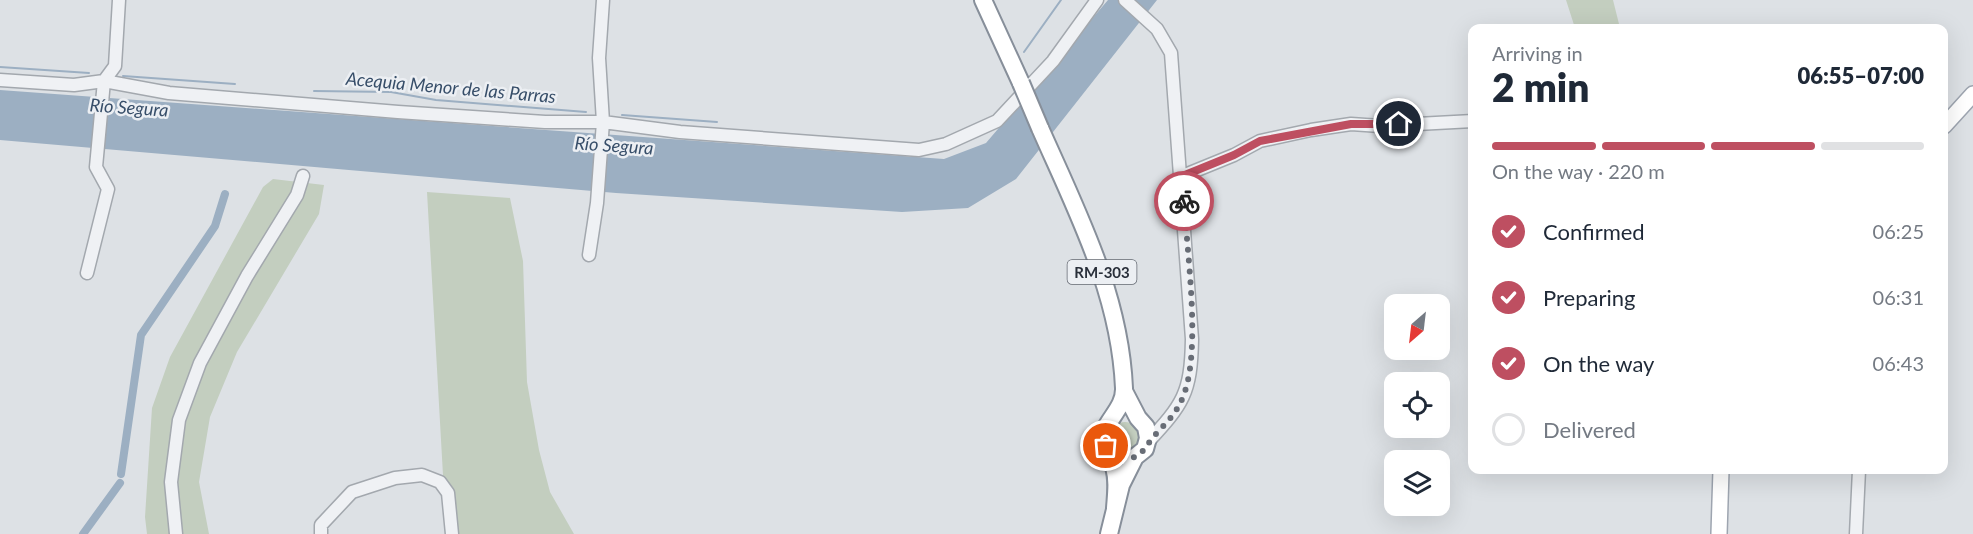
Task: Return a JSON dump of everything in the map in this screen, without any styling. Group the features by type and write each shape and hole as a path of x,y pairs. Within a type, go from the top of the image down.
{"highway":[{"name":"RM-303","path":"983,0 1100,265 1117,331 1124,391 1148,432 1147,443 1135,457 1121,485 1109,534"},
{"name":"RM-303","path":"1115,508 1117,485 1104,432 1115,417 1124,391"},
{"path":"1115,417 1126,414 1140,420"},
{"path":"1110,451 1122,458 1135,457"}],"main road":[{"path":"1948,122 1972,98"},
{"path":"1719,534 1721,474"}],"street":[{"path":"87,273 108,189 96,167 104,81 115,66 119,0"},
{"path":"589,255 597,203 603,122 599,58 603,0"},
{"path":"0,80 74,85 104,81 169,93 545,122 603,122 680,132 919,150 946,144 997,121 1053,61 1097,0"},
{"path":"1125,0 1164,38 1171,52 1192,361 1185,394 1166,424 1147,443"},
{"path":"1180,177 1234,155 1260,141 1311,130 1351,124 1380,126 1468,121"},
{"path":"176,534 171,482 179,420 200,363 247,276 297,195 303,176"},
{"path":"1140,420 1166,424"},
{"path":"1856,534 1859,474"},
{"path":"321,534 321,525 352,492 395,478 422,475 440,482 448,493 452,534"}],"green space":[{"path":"1566,0 1613,0 1619,24 1574,24"},
{"path":"273,179 324,185 319,214 237,352 210,417 199,482 209,534 147,534 145,517 152,408 170,357 263,187"},
{"path":"427,192 510,198 523,261 527,382 539,450 550,492 574,534 452,534 443,475"},
{"path":"1125,422 1135,426 1139,436 1135,446 1125,450 1115,446 1111,436 1115,426"}],"water":[{"name":"Río Segura","path":"1108,0 1157,0 1016,179 968,208 902,212 616,193 0,140 0,90 944,159 986,143"}],"waterway":[{"name":"Acequia Menor de las Parras","path":"1024,52 1061,0"},
{"name":"Acequia Menor de las Parras","path":"0,67 89,73"},
{"name":"Acequia Menor de las Parras","path":"123,76 235,84"},
{"name":"Acequia Menor de las Parras","path":"314,91 391,92 436,100 586,112"},
{"name":"Acequia Menor de las Parras","path":"622,115 717,122"},
{"path":"121,474 141,335 215,226 225,194"},
{"path":"83,534 120,483"}],"way so far":[{"path":"1106,446 1115,456 1129,459 1135,457 1173,417 1185,394 1192,361 1192,339 1184,201"}],"route":[{"path":"1184,201 1180,177 1234,155 1260,141 1351,124 1365,126 1399,124"}]}
